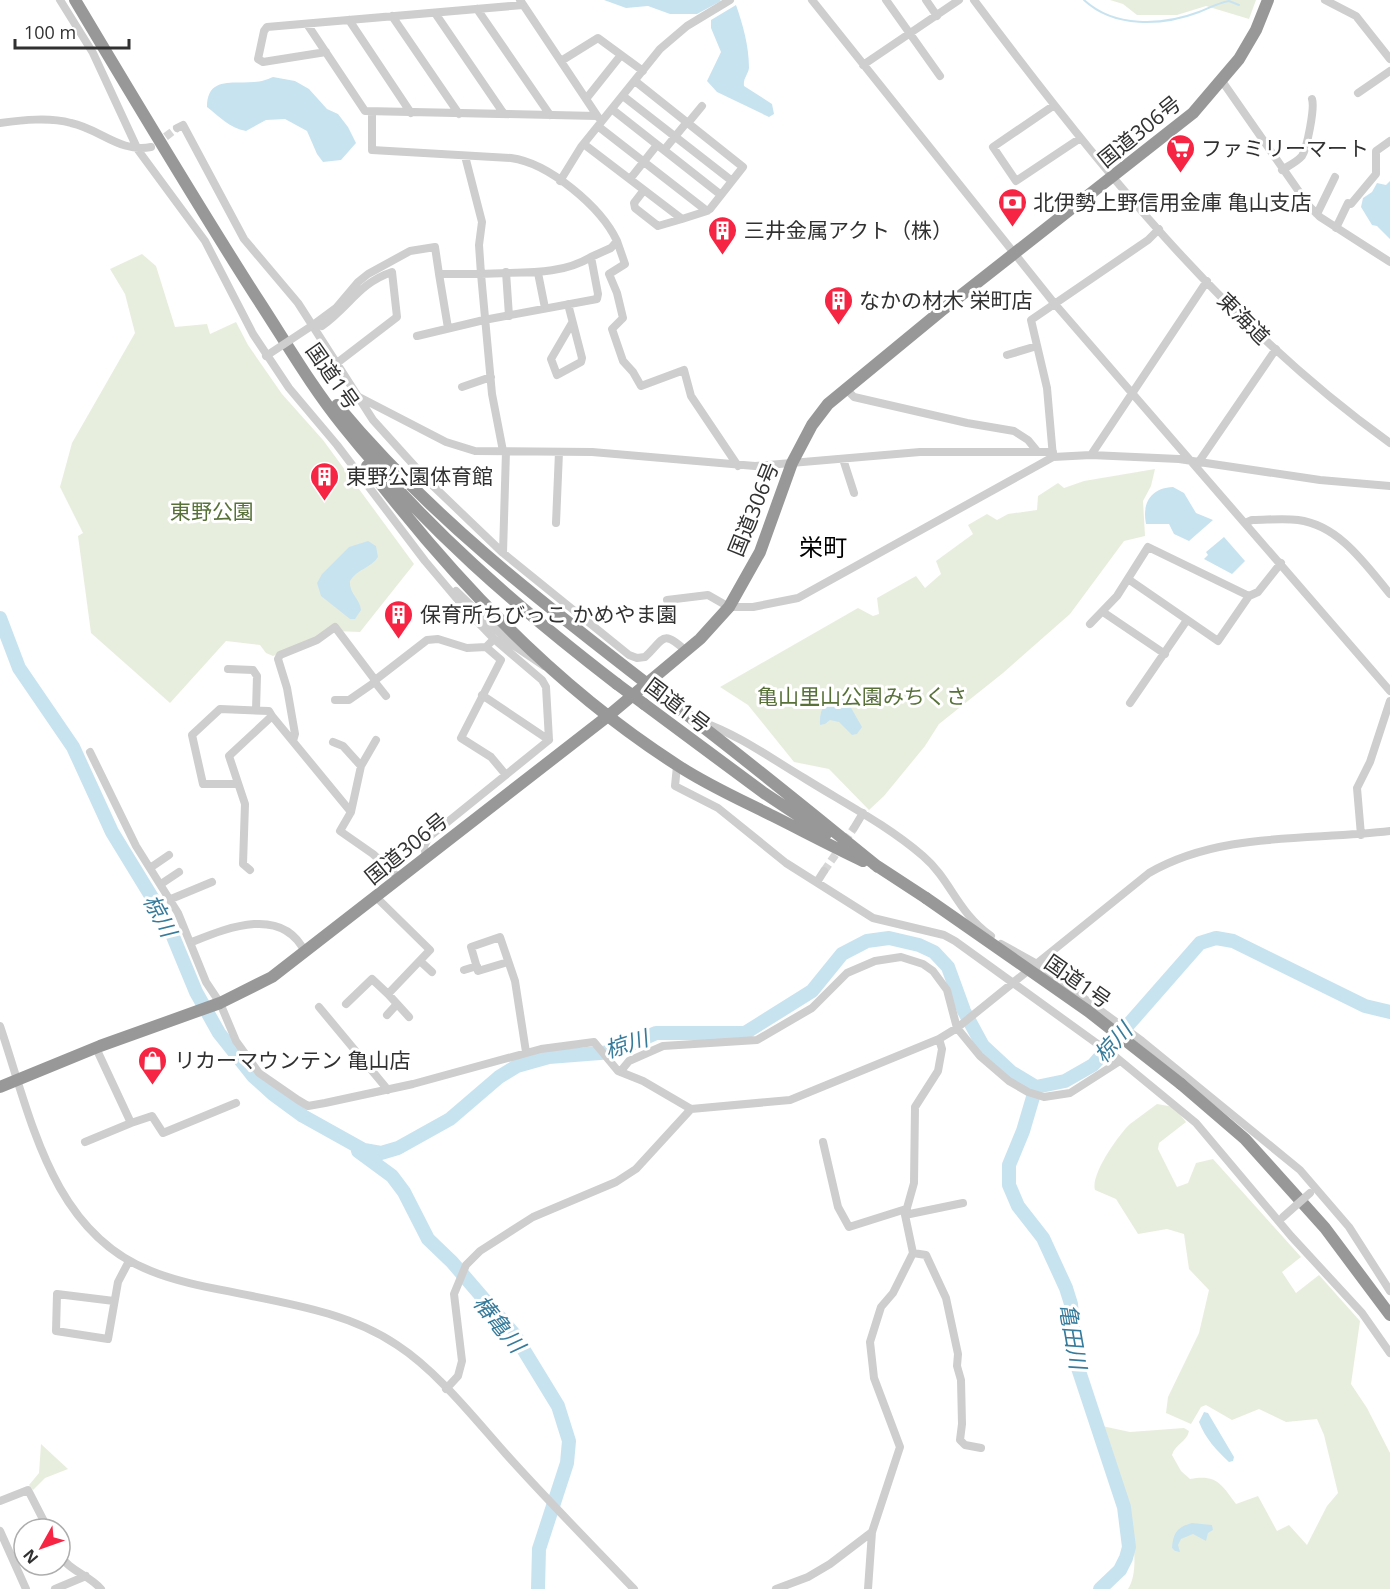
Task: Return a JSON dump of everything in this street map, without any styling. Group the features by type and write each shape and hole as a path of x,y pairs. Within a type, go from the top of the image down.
{"highway":[{"name":"国道1号","path":"75,0 214,231 306,375 342,425 401,493 470,563 518,606 617,684 764,793 926,898 1088,1011 1181,1084 1245,1139 1325,1228 1390,1315"},
{"name":"国道306号","path":"0,1087 96,1048 220,1003 272,977 608,716 686,651 729,607 760,552 792,463 812,425 828,404 845,388 1193,113 1222,81 1256,30 1268,0"},
{"path":"306,375 330,397 377,451 458,531 541,603 691,717 878,867"},
{"path":"342,425 358,454 426,540 487,607 555,672 608,716 677,766 703,781 878,867"}],"street":[{"path":"60,0 93,53 138,150 206,241 234,301 266,356 288,388 337,444 424,561 494,639 542,680 546,687 549,740"},
{"path":"560,181 600,121 676,35 730,0"},
{"path":"812,0 1054,303 1195,463 1390,691"},
{"path":"886,0 940,76"},
{"path":"926,0 937,16"},
{"path":"863,65 959,0"},
{"name":"東海道","path":"974,0 1053,106 1111,178 1159,230 1276,349 1341,408 1390,443"},
{"path":"1325,0 1356,16 1390,59"},
{"path":"326,52 262,62 258,59 264,31 267,27 435,13 522,3 600,121 644,162 707,211"},
{"path":"477,9 550,115"},
{"path":"435,13 504,114"},
{"path":"392,16 459,114"},
{"path":"349,20 411,112"},
{"path":"307,24 365,111 372,113 550,115 600,121"},
{"path":"561,61 598,38 643,71"},
{"path":"586,99 621,55"},
{"path":"1358,93 1390,71"},
{"path":"635,81 743,166 707,211 658,226 635,208 634,203 644,190"},
{"path":"1222,81 1282,170 1317,214 1390,262"},
{"path":"623,96 732,181"},
{"path":"1282,170 1297,160 1306,147 1314,107 1312,99"},
{"path":"630,180 644,162 676,137 702,106"},
{"path":"1053,106 993,147 1016,181 1080,139"},
{"path":"612,110 721,195"},
{"path":"372,113 372,150 525,160 560,181 605,218 617,241 625,264 609,274 618,293 623,318 612,329 623,361 641,386 684,370 691,396 738,466"},
{"path":"0,123 40,120 72,123 127,147 138,150 151,147"},
{"path":"177,128 183,125 244,239 318,326 356,396 374,420 429,482 503,553 629,655 637,658 645,657 654,644 665,638 673,640 686,651"},
{"path":"1336,228 1348,203 1351,204 1376,174 1376,151 1390,141"},
{"path":"585,145 682,219"},
{"path":"465,156 482,222 479,245 484,320 504,451 503,553"},
{"path":"1317,214 1335,177"},
{"path":"1053,455 1047,388 1031,320 1148,240 1159,230"},
{"path":"440,274 538,273 578,265 611,248 617,241"},
{"path":"318,326 358,282 410,251 435,247 447,328"},
{"path":"417,336 484,320 597,299 591,257"},
{"path":"266,356 344,310 369,281 392,272 397,317 337,363"},
{"path":"506,272 509,316"},
{"path":"538,273 545,308"},
{"path":"1091,455 1207,281"},
{"path":"568,304 582,358 581,362 557,375 551,358 572,323"},
{"path":"1007,355 1037,346"},
{"path":"1195,463 1276,349"},
{"path":"462,387 491,377"},
{"path":"845,388 854,397 967,423 1014,430 1028,440 1037,451"},
{"path":"356,396 453,444 475,451 592,452 738,466 920,452 1037,451 1053,455 1179,459 1320,480 1390,486"},
{"path":"556,523 559,452"},
{"path":"667,600 708,595 729,607 753,607 798,598 1053,455"},
{"path":"843,459 854,494"},
{"path":"1245,523 1252,520 1297,519 1315,523 1348,546 1390,594"},
{"path":"1090,624 1103,612 1148,548 1249,596"},
{"path":"424,561 510,643 532,660 555,672"},
{"path":"1128,579 1218,641 1249,596 1258,592 1281,563"},
{"path":"1103,612 1165,654"},
{"path":"1130,703 1187,620"},
{"path":"293,741 295,734 287,688 278,659 280,655 317,640 335,627 386,696"},
{"path":"335,700 349,700 427,640 438,639 467,648 486,647 494,639"},
{"path":"486,647 501,660 461,738 490,758 506,775"},
{"path":"228,669 253,670 258,676 255,710"},
{"path":"482,695 549,740"},
{"path":"1361,835 1357,788 1370,762 1390,701"},
{"path":"237,784 203,784 192,735 220,709 269,711 351,812"},
{"path":"250,870 243,864 245,804 230,756 273,716"},
{"path":"691,717 737,735 863,813 934,866 974,924 1009,949 1037,964 1119,1024 1249,1127 1349,1227 1390,1291"},
{"path":"376,740 361,766 351,812 340,831 373,854 399,878"},
{"path":"426,856 424,846 429,837 549,740"},
{"path":"333,742 343,746 361,766"},
{"path":"90,752 131,838 171,899 192,942 206,982 220,1003 236,1041 259,1073 308,1106 388,1090 526,1052 583,1042 598,1044 618,1070 691,1108 790,1100 939,1039 957,1028 1149,873 1184,855 1231,844 1390,831"},
{"path":"677,766 675,786 718,808 786,862 873,918 944,935 1015,982 1196,1123 1356,1305 1380,1335 1390,1353"},
{"path":"854,828 863,813"},
{"path":"150,868 169,855"},
{"path":"817,882 824,871"},
{"path":"161,884 178,872"},
{"path":"171,899 212,882"},
{"path":"376,897 430,950 388,994"},
{"path":"192,942 235,926 257,923 288,933 302,944 305,952"},
{"path":"508,962 478,971 471,947 500,938 515,981 526,1052"},
{"path":"618,1070 629,1061 663,1046 757,1040 812,1008 847,972 875,960 895,958 923,964 944,983 957,1028 980,1056 1010,1081 1028,1092 1044,1097 1070,1093 1118,1060"},
{"path":"420,961 432,972"},
{"path":"464,970 477,966"},
{"path":"346,1004 372,979 409,1017"},
{"path":"387,1015 397,1004"},
{"path":"319,1007 388,1090"},
{"path":"0,1026 4,1053 19,1080 46,1163 63,1197 89,1231 129,1261 172,1278 318,1310 352,1322 399,1346 446,1389 561,1514 634,1589"},
{"path":"868,1589 872,1532 900,1442 874,1378 870,1342 881,1307 892,1293 913,1253 905,1212 914,1183 915,1107 938,1071 942,1049 939,1039"},
{"path":"96,1048 131,1123"},
{"path":"86,1142 152,1116 163,1133 236,1103"},
{"path":"446,1389 458,1376 462,1361 462,1348 454,1311 458,1280 466,1265 480,1251 533,1217 616,1182 636,1169 691,1108"},
{"path":"822,1142 838,1207 849,1227 905,1212 963,1203"},
{"path":"1280,1219 1313,1190"},
{"path":"913,1253 926,1255 946,1298 950,1313 961,1380 960,1440 964,1445 981,1448"},
{"path":"114,1301 57,1294 56,1331 108,1339 118,1282 129,1261"},
{"path":"0,1501 28,1490 42,1517"},
{"path":"0,1531 26,1589"},
{"path":"776,1589 808,1578 872,1532"},
{"path":"72,1568 86,1576 101,1589"},
{"path":"55,1589 86,1576"}],"green space":[{"path":"1110,0 1256,0 1249,19 1206,6 1177,15 1137,15 1123,4"},
{"name":"東野公園","path":"142,254 156,266 175,327 207,324 210,334 236,322 248,345 282,394 323,440 414,564 360,632 334,631 273,656 266,653 260,645 226,641 170,703 91,633 78,536 83,533 60,487 72,443 135,333 125,294 110,269"},
{"name":"亀山里山公園みちくさ","path":"1155,469 1151,486 1143,501 1145,536 1124,541 1070,614 1003,673 939,724 925,746 884,796 869,810 829,769 794,762 748,705 720,687 858,608 873,616 879,614 877,598 916,576 925,588 941,574 936,561 973,534 968,525 987,514 997,520 1008,514 1037,510 1038,496 1058,483 1064,488 1084,481"},
{"path":"1157,1104 1174,1107 1186,1122 1159,1143 1158,1149 1177,1187 1188,1183 1196,1163 1213,1159 1301,1257 1282,1272 1296,1293 1319,1275 1360,1321 1351,1384 1367,1408 1390,1453 1390,1589 1128,1589 1133,1574 1132,1533 1121,1485 1102,1426 1130,1432 1184,1428 1189,1431 1188,1435 1172,1455 1181,1471 1190,1479 1207,1478 1218,1482 1236,1504 1258,1496 1277,1531 1289,1525 1307,1545 1327,1506 1338,1493 1324,1435 1317,1419 1286,1422 1259,1409 1232,1420 1206,1405 1201,1407 1191,1424 1166,1413 1168,1397 1199,1333 1209,1290 1189,1269 1184,1234 1167,1229 1138,1234 1116,1199 1095,1190 1101,1165 1119,1136 1130,1124"},
{"path":"41,1444 68,1469 45,1478 33,1490 29,1485 39,1473"}],"water":[{"path":"604,0 721,1 697,14 670,14 648,6 626,8"},
{"path":"736,5 748,52 749,68 744,86 772,104 774,114 769,117 717,92 707,81 721,52 711,28 711,20"},
{"path":"273,77 295,81 309,89 327,109 338,114 356,143 341,160 323,162 307,131 285,119 266,120 246,131 229,124 207,107 211,90 216,86 259,82"},
{"path":"1390,181 1390,239 1377,226 1372,225 1361,207 1363,198 1372,192 1377,183 1386,185"},
{"path":"1173,487 1184,493 1196,513 1213,520 1189,541 1174,534 1169,524 1146,524 1145,510 1149,498 1159,490"},
{"path":"1224,537 1245,561 1232,574 1204,559 1208,555 1206,552"},
{"path":"368,541 376,546 378,557 350,581 351,589 361,610 355,619 350,619 321,596 317,583 322,574 349,547"},
{"path":"835,691 836,697 845,697 862,727 857,734 852,735 839,722 830,720 820,725 824,705"},
{"path":"1204,1412 1208,1413 1234,1457 1233,1461 1229,1462 1225,1458 1205,1433 1199,1422"},
{"path":"1192,1523 1212,1525 1213,1530 1208,1533 1206,1541 1193,1534 1181,1539 1178,1545 1180,1552 1175,1551 1172,1548 1173,1538 1179,1529"}],"waterway":[{"path":"1084,0 1109,16 1139,22 1185,17 1229,1 1239,5"},
{"name":"椋川","path":"0,618 19,668 73,747 112,832 167,922 196,992 219,1033 253,1076 273,1094 303,1116 364,1150 381,1153 398,1148 450,1119 499,1077 517,1066 549,1057 613,1052 656,1033 745,1033 812,991 842,954 867,941 889,938 919,945 934,952 948,967 964,1011 983,1046 1011,1072 1036,1087 1065,1081 1093,1065 1200,943 1216,938 1233,941 1365,1006 1390,1012"},
{"name":"亀田川","path":"1036,1087 1023,1131 1009,1165 1009,1185 1018,1206 1043,1238 1066,1288 1071,1304 1076,1362 1124,1507 1129,1547 1126,1558 1120,1570 1100,1589"},
{"name":"椿亀川","path":"358,1151 392,1176 404,1192 428,1239 452,1262 514,1334 558,1406 569,1441 567,1463 539,1549 538,1589"}],"tunnel":[{"path":"156,144 177,128"},
{"path":"824,871 854,828"}],"place":[{"name":"ファミリーマート","path":"1180,174"},
{"name":"北伊勢上野信用金庫 亀山支店","path":"1012,228"},
{"name":"三井金属アクト（株）","path":"723,256"},
{"name":"なかの材木 栄町店","path":"838,326"},
{"name":"東野公園体育館","path":"325,502"},
{"name":"保育所ちびっこ かめやま園","path":"399,640"},
{"name":"リカーマウンテン 亀山店","path":"153,1086"}],"district":[{"name":"栄町","path":"823,546"}]}
